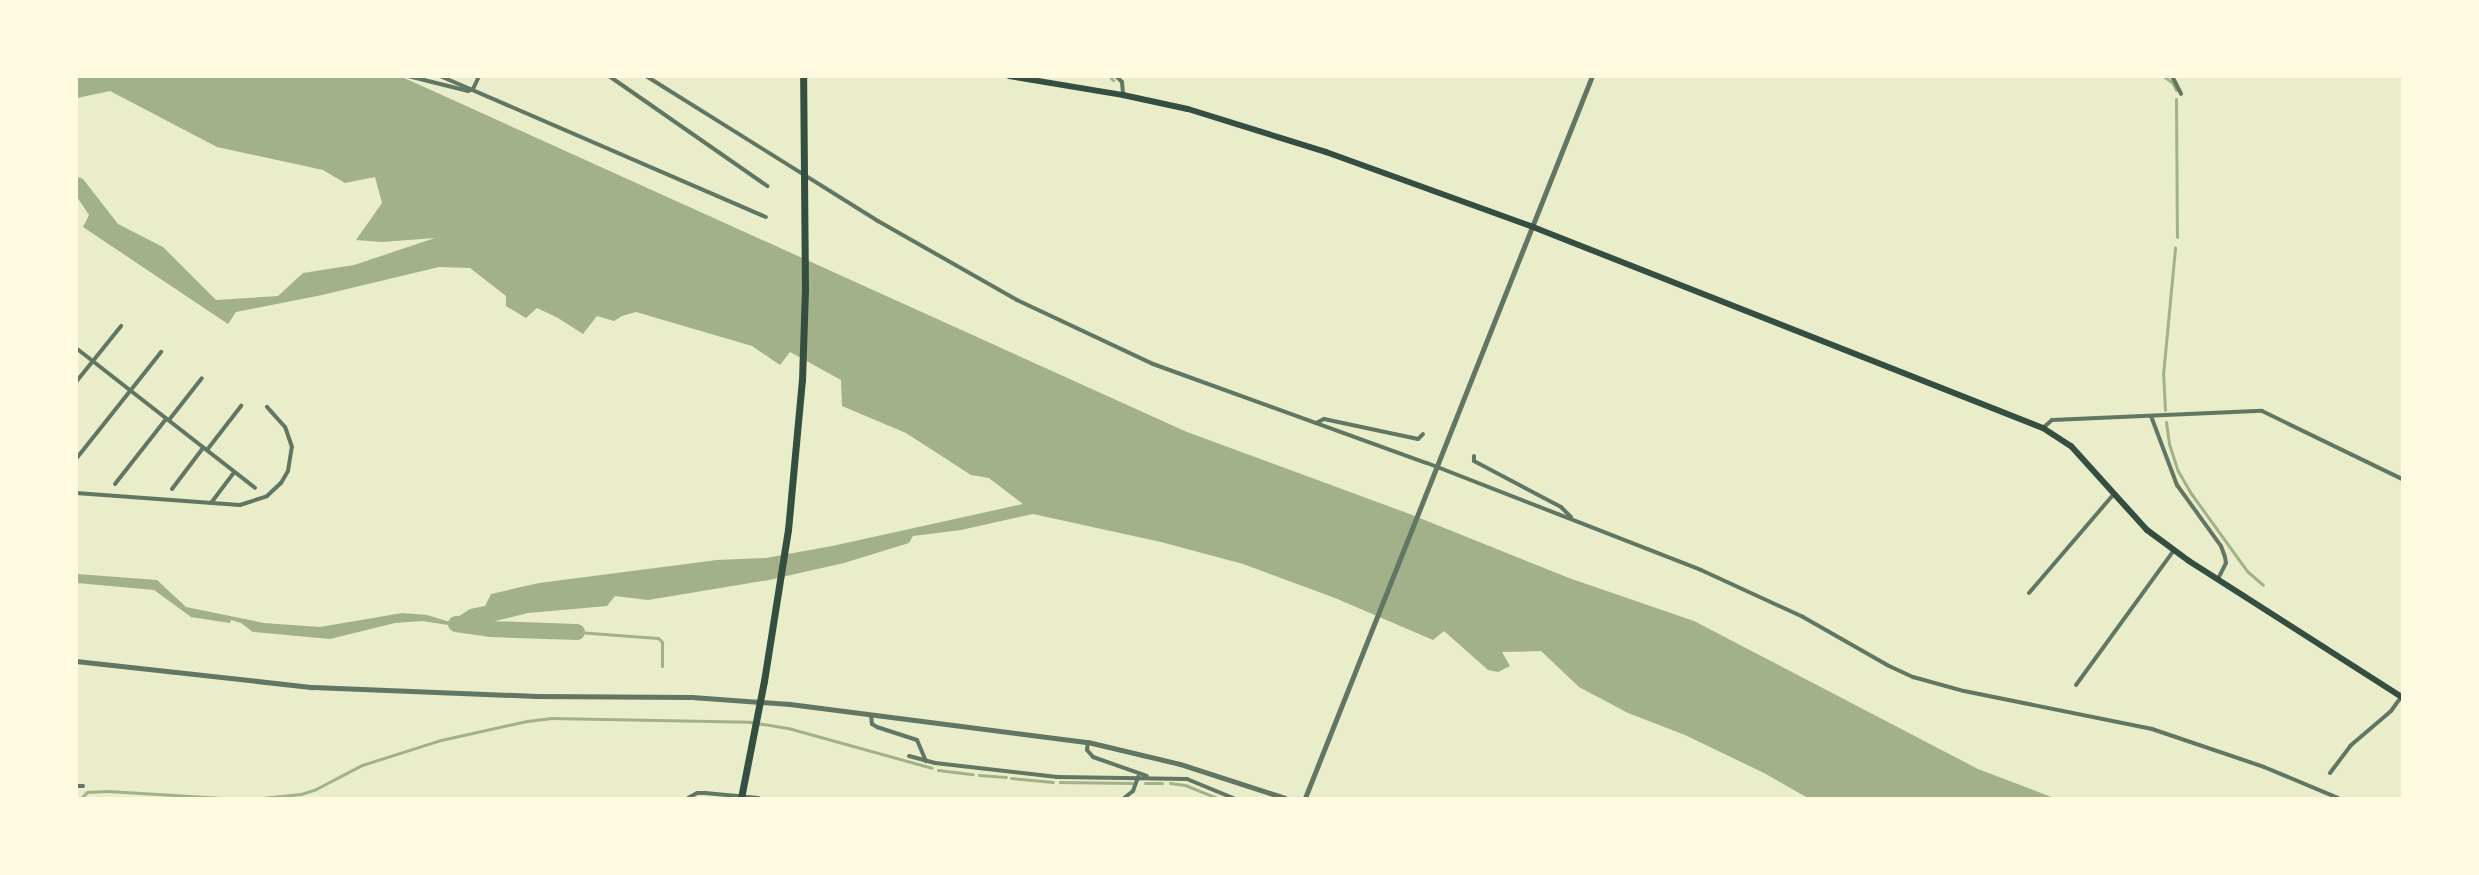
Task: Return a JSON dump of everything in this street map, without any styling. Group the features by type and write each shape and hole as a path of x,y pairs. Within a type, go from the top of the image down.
{"highway":[{"path":"741,798 764,681 788,530 802,380 805,290 803,76"}],"main road":[{"path":"1009,76 1123,95 1188,109 1326,152 1533,227 2043,428 2071,446 2147,530 2217,580 2402,696"}],"street":[{"path":"408,76 421,82 471,90"},
{"path":"440,76 766,217"},
{"path":"471,90 478,76"},
{"path":"609,76 767,186"},
{"path":"646,76 868,215 1017,300 1153,364 1571,518 1701,570 1793,612 1913,677 1964,691 2152,729 2264,767 2338,798"},
{"path":"1116,76 1122,82 1123,95"},
{"path":"1305,798 1592,76"},
{"path":"2172,76 2181,94"},
{"path":"76,382 121,326"},
{"path":"76,348 255,488"},
{"path":"76,459 161,352"},
{"path":"115,484 202,378"},
{"path":"172,489 241,406"},
{"path":"76,493 240,505 267,496 281,483 292,459 292,447 285,427 267,408"},
{"path":"2043,428 2052,420 2262,411 2403,479"},
{"path":"2151,416 2177,485 2221,546 2226,563 2217,580"},
{"path":"1316,424 1324,419 1418,439 1423,434"},
{"path":"1474,456 1474,461 1562,507 1571,518"},
{"path":"211,503 234,472"},
{"path":"2029,593 2114,495"},
{"path":"2076,685 2174,550"},
{"path":"76,661 313,687 536,696 692,697 790,704 1088,742 1180,764 1285,798"},
{"path":"2330,773 2350,746 2391,711 2402,696"},
{"path":"871,715 872,724 877,727 917,740 926,761"},
{"path":"1088,742 1088,750 1093,757 1148,777"},
{"path":"909,756 926,761 1057,777 1186,779 1233,798"},
{"path":"1124,798 1133,791 1138,777"},
{"path":"76,786 83,786"},
{"path":"688,798 705,793 759,798"}],"shaded area":[{"path":"77,77 402,77 1187,432 1407,513 1569,578 1694,621 1978,769 2054,798 1808,798 1764,773 1685,735 1628,713 1579,687 1541,651 1502,652 1510,666 1498,672 1488,670 1444,631 1433,640 1335,598 1243,564 1161,542 1033,514 961,530 913,536 909,543 844,563 769,580 648,600 615,596 607,606 528,613 487,623 455,626 422,621 395,623 330,639 253,632 241,623 231,620 230,623 191,617 154,590 77,583 77,574 157,580 186,607 264,623 320,627 402,613 427,615 450,622 470,609 485,606 491,594 539,583 717,560 766,558 832,546 1023,504 989,478 971,475 906,433 842,406 841,380 790,352 780,365 752,346 636,312 614,321 597,316 583,334 537,308 526,318 506,306 506,296 470,268 439,267 322,295 236,312 228,324 83,227 89,215 77,197 76,176 83,179 118,224 163,247 216,300 278,296 303,273 354,265 435,238 382,242 356,240 382,203 375,177 345,183 323,170 217,147 110,91 77,98"}],"waterway":[{"path":"1109,76 1113,80"},
{"path":"2163,76 2172,82 2176,90"},
{"path":"2176,99 2177,237"},
{"path":"2165,410 2163,375 2175,248"},
{"path":"2166,422 2169,444 2178,471 2190,492 2247,571 2263,585"},
{"path":"456,624 490,629 577,632"},
{"path":"577,632 658,638 662,642 662,666"},
{"path":"262,798 301,794 316,789 362,765 441,740 550,718 750,722 788,728 932,768"},
{"path":"938,770 973,774"},
{"path":"979,775 1006,777"},
{"path":"1011,778 1053,782"},
{"path":"1060,782 1132,783"},
{"path":"1145,783 1162,783"},
{"path":"1170,783 1185,785 1218,798"},
{"path":"81,798 87,792 108,791 223,798"}]}
